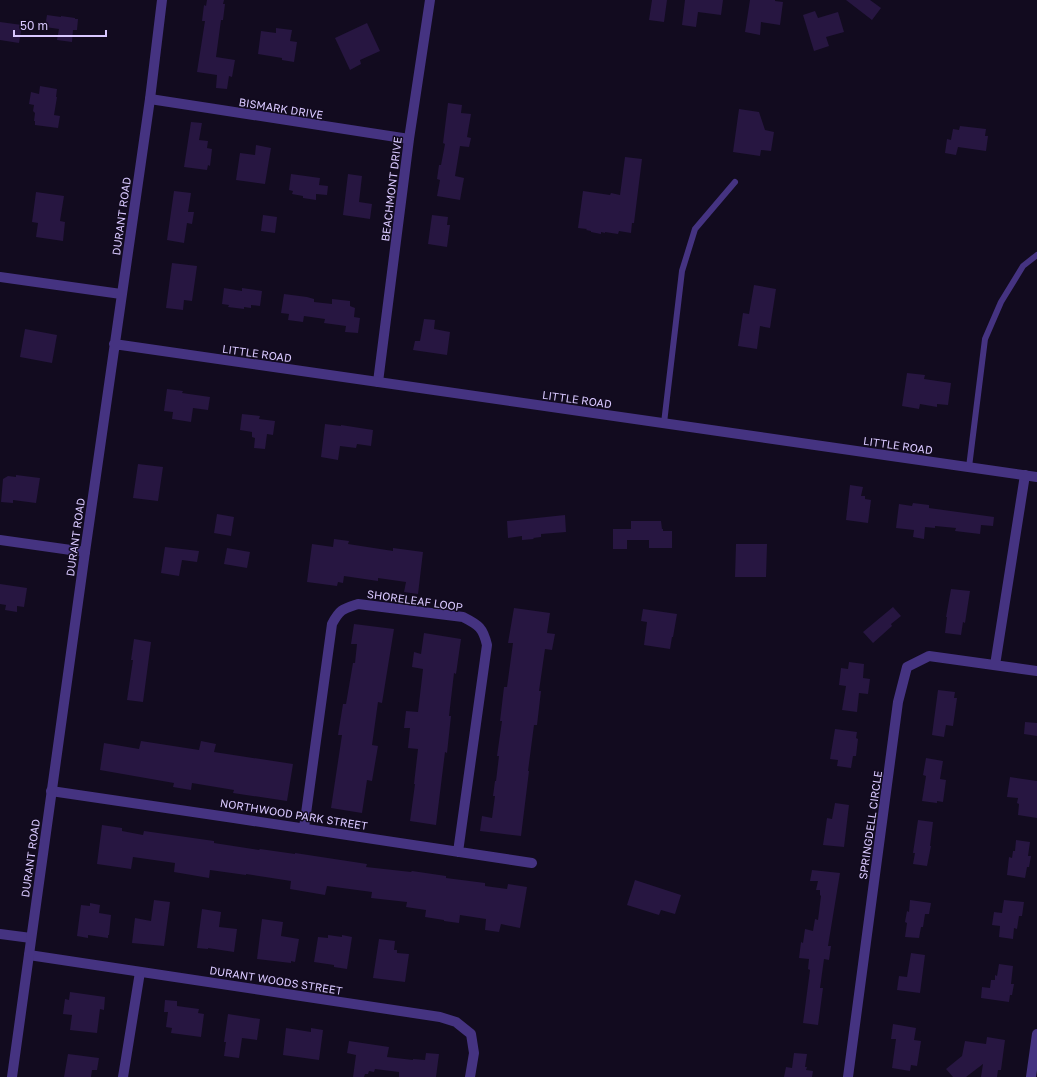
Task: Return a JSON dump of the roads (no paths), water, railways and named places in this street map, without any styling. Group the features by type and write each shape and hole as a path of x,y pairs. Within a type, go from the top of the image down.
{"street":[{"name":"DURANT ROAD","path":"12,1077 114,344 150,99 162,0"},
{"name":"BEACHMONT DRIVE","path":"378,382 409,140 430,0"},
{"name":"BISMARK DRIVE","path":"150,99 409,140"},
{"path":"0,277 122,294"},
{"name":"LITTLE ROAD","path":"114,344 1037,477"},
{"path":"994,665 1025,475"},
{"path":"0,540 85,552"},
{"name":"SHORELEAF LOOP","path":"304,828 332,624 337,614 343,608 358,604 463,617 475,624 484,633 487,645 458,852"},
{"name":"SPRINGDELL CIRCLE","path":"848,1077 898,702 907,667 929,656 1037,671"},
{"name":"NORTHWOOD PARK STREET","path":"51,791 532,863"},
{"path":"0,934 31,938"},
{"name":"DURANT WOODS STREET","path":"29,955 440,1017 451,1020 456,1022 471,1034 474,1053 470,1077"},
{"path":"124,1077 140,972"},
{"path":"1031,1077 1037,1034"}],"lane":[{"path":"664,423 682,271 695,229 735,182"},
{"path":"969,467 985,340 1001,302 1024,266 1037,255"}]}
